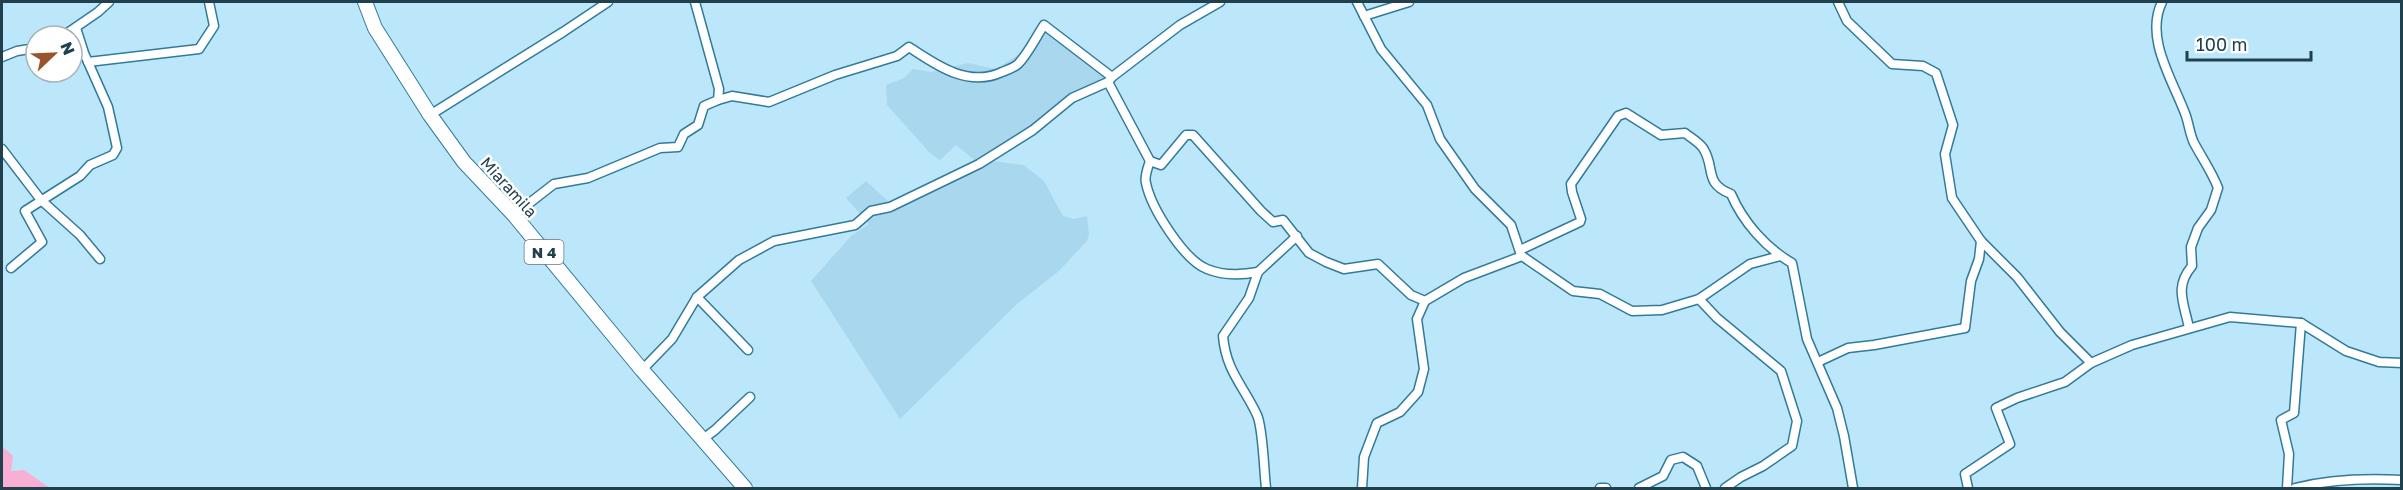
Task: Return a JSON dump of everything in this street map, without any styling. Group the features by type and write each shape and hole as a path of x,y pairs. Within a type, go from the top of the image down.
{"main road":[{"name":"Miaramila","path":"365,2 375,28 430,115 464,162 514,214 642,370 745,489"}],"street":[{"path":"82,24 108,2"},
{"path":"88,62 199,49 214,26 209,2"},
{"path":"430,115 608,2"},
{"path":"695,2 719,89 718,100"},
{"path":"642,370 672,339 697,297 739,260 774,240 855,225 871,211 890,207 979,164 1033,130 1072,98 1110,80 1180,25 1220,2"},
{"path":"1358,2 1381,49 1427,105 1440,139 1475,189 1511,225 1521,253 1573,291 1600,294 1632,311 1662,310 1699,299 1750,264 1780,256"},
{"path":"1364,16 1409,2"},
{"path":"1838,2 1847,21 1892,64 1923,66 1936,73 1953,125 1945,154 1952,198 1981,241 2018,277 2060,332 2091,363"},
{"path":"2162,2 2158,9 2157,30 2161,54 2186,116 2193,141 2211,170 2218,188 2211,210 2198,228 2191,247 2192,266 2183,276 2180,291 2189,328"},
{"path":"514,214 554,184 588,178 660,148 678,147 684,134 698,125 704,106 718,100 732,96 770,102 835,75 897,56 909,47 937,66 959,75 982,79 999,74 1018,64 1044,25 1110,80 1150,161 1145,182 1158,213 1191,258 1207,269 1238,275 1258,272"},
{"path":"2,57 24,50"},
{"path":"11,268 42,242 25,211 80,176 90,165 113,155 117,148 108,107 84,51"},
{"path":"1362,489 1364,458 1377,423 1400,412 1418,392 1424,369 1417,319 1425,301 1464,278 1521,253 1580,222 1571,184 1618,116 1626,113 1661,135 1685,133 1702,146 1712,178 1719,189 1731,194 1737,208 1768,247 1792,263 1807,339 1837,408 1845,436 1853,489"},
{"path":"1150,161 1161,165 1186,135 1193,135 1261,211 1273,222 1283,220 1309,253 1344,269 1378,264 1411,295 1425,301"},
{"path":"2,149 41,200 65,219 100,259"},
{"path":"1266,489 1258,417 1237,383 1224,355 1223,336 1249,298 1258,272 1297,236"},
{"path":"1818,362 1848,348 1965,328 1971,281 1979,259 1981,241"},
{"path":"697,297 748,350"},
{"path":"1699,299 1717,318 1781,371 1797,421 1792,446 1725,489"},
{"path":"1968,489 1965,474 2010,444 1996,408 2017,398 2065,382 2091,363 2132,345 2189,328 2230,317 2301,323 2346,351 2379,362 2402,363"},
{"path":"2287,489 2289,454 2281,420 2294,413 2301,323"},
{"path":"703,439 716,430 750,397"},
{"path":"1639,489 1663,476 1671,460 1683,457 1697,466 1706,489"},
{"path":"2295,489 2316,483 2355,479 2401,480"},
{"path":"1600,489 1606,489"}],"shaded area":[{"path":"1050,25 1089,56 1108,82 1072,98 979,164 956,145 940,160 930,153 887,105 886,85 904,78 913,69 931,72 968,63 996,69 1027,49"},
{"path":"991,161 1024,165 1044,181 1063,216 1074,219 1087,216 1089,234 1087,241 1059,271 1017,304 900,419 811,281 851,236 869,224 846,198 866,181 896,208"},
{"path":"2,446 13,456 11,471 24,470 50,488 2,488"}]}
